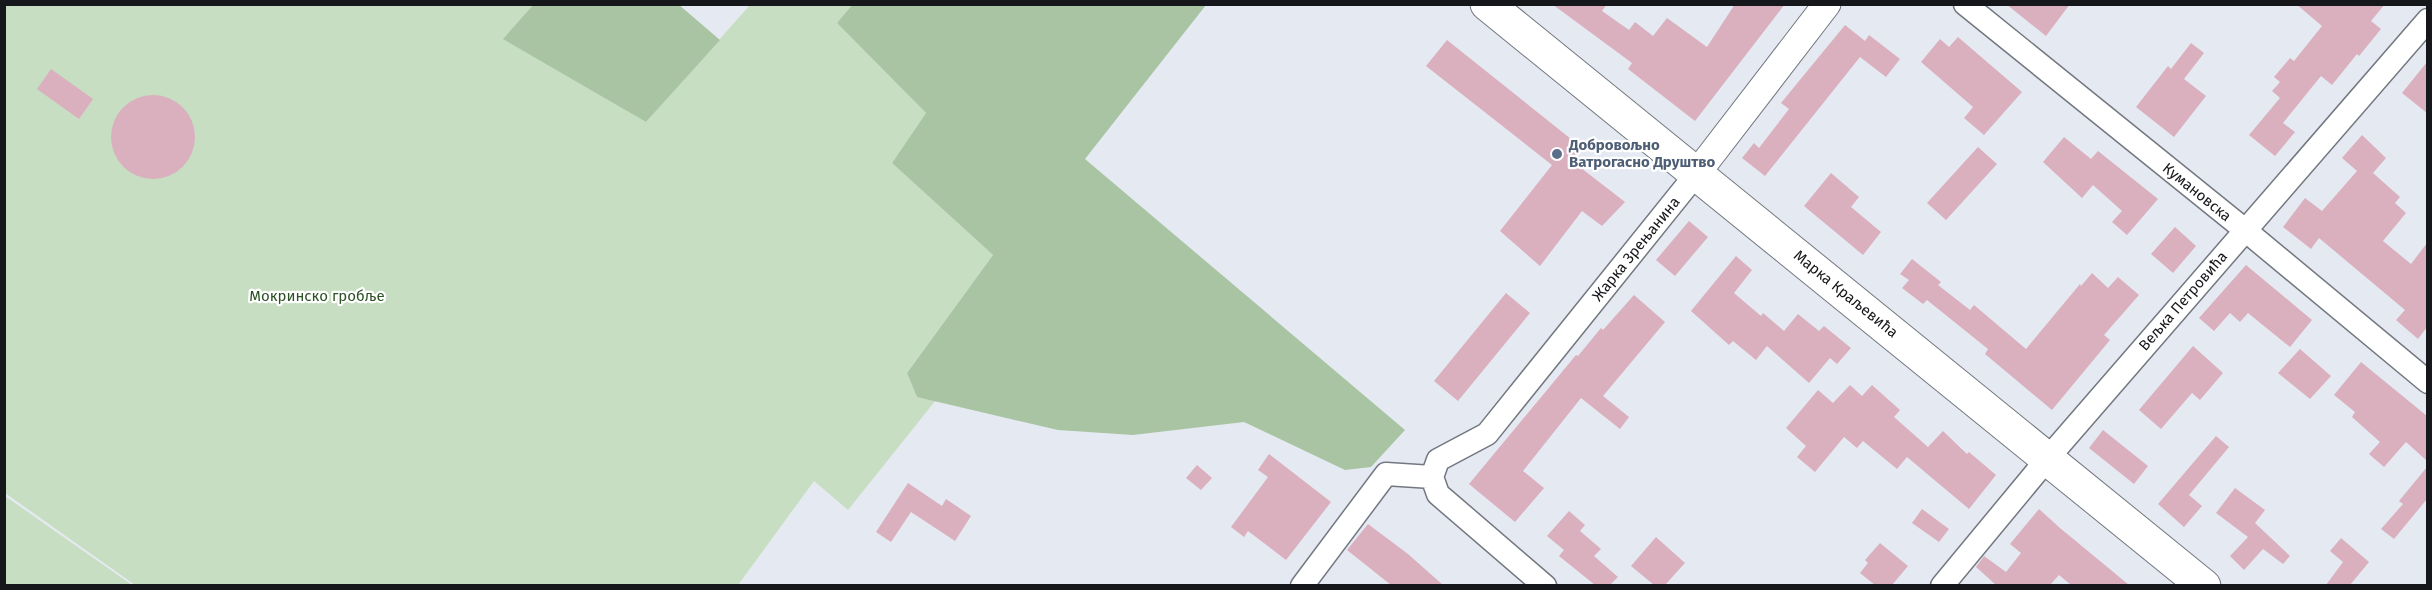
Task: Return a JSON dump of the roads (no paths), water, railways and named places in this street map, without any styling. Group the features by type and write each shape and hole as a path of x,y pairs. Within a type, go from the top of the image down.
{"main road":[{"name":"Марка Краљевића","path":"1487,4 2204,585"}],"street":[{"name":"Жарка Зрењанина","path":"1432,477 1438,460 1487,434 1697,173 1827,4"},
{"name":"Кумановска","path":"1965,4 2245,230 2427,382"},
{"name":"Вељка Петровића","path":"1942,585 2048,458 2427,20"},
{"path":"1302,585 1386,474 1432,477 1438,494 1545,585"}],"place":[{"name":"Добровољно Ватрогасно Друштво","path":"1557,154"}],"park label":[{"name":"Мокринско гробље","path":"317,296"}]}
